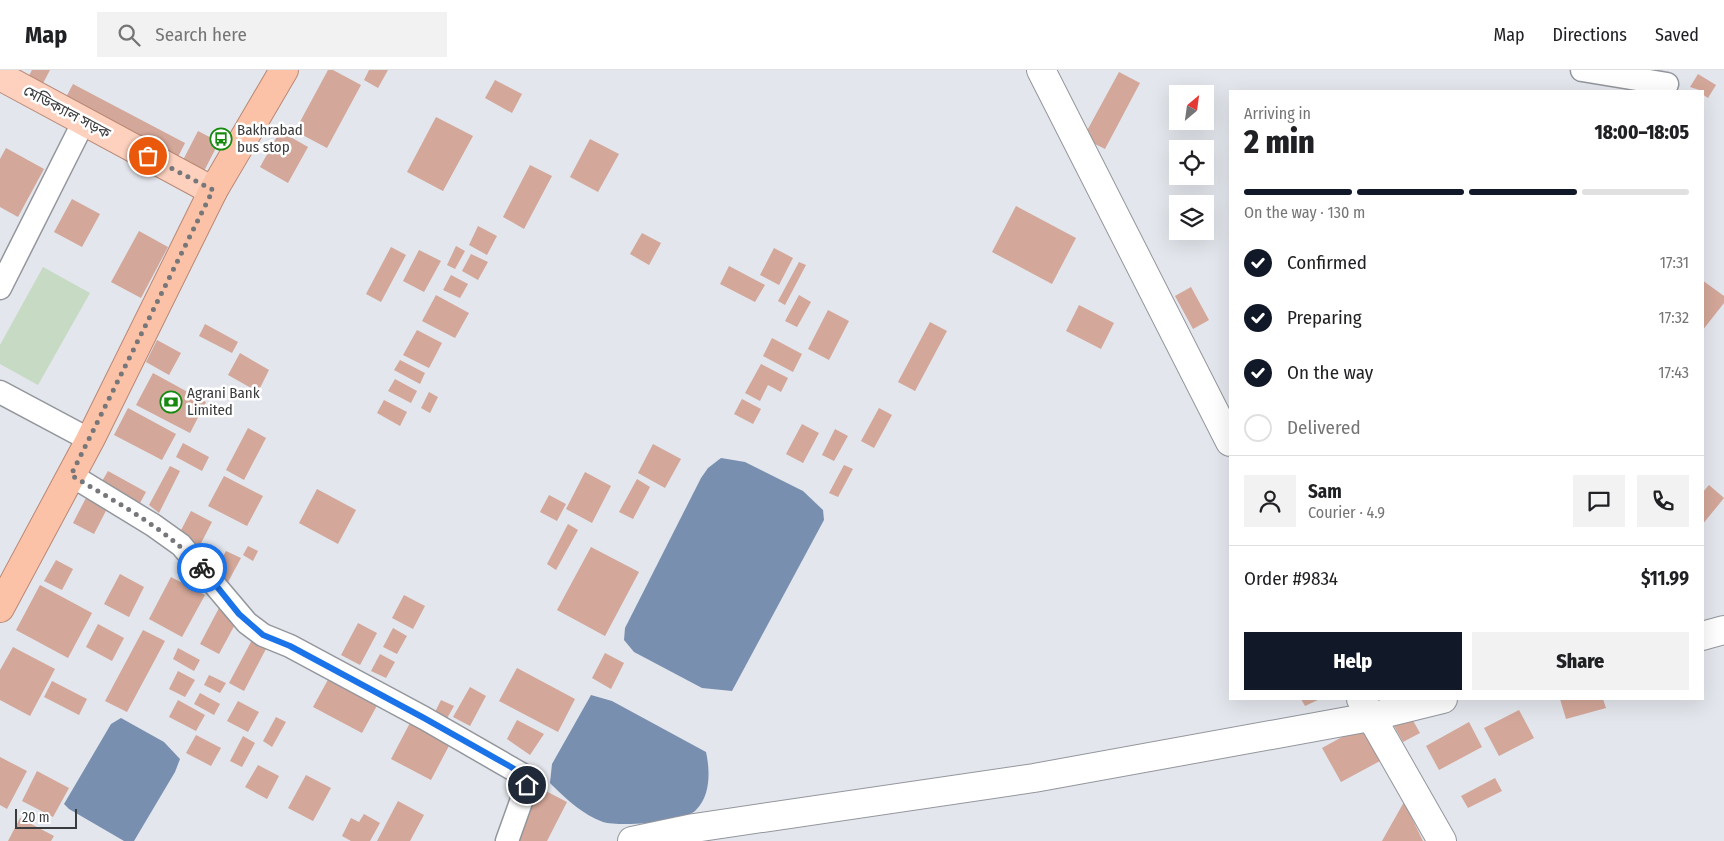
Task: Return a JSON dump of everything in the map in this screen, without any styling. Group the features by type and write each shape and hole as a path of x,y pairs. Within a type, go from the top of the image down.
{"highway":[{"path":"0,608 90,440 213,190 284,70"}],"main road":[{"name":"মেডিক্যাল সড়ক","path":"0,76 213,190"}],"street":[{"path":"1041,70 1229,440"},
{"path":"1582,70 1666,84 1663,90"},
{"path":"0,288 84,120"},
{"path":"0,392 90,440"},
{"path":"71,475 153,525 181,545 247,623 263,635 290,646 416,713 523,775 527,785 507,841"},
{"path":"1704,635 1724,630"},
{"path":"632,841 694,828 1034,778 1366,708 1434,700"},
{"path":"1366,708 1442,841"}],"green space":[{"path":"43,267 90,293 38,385 0,364 0,345"}],"water":[{"path":"721,458 745,462 803,491 823,510 824,520 732,691 702,688 634,652 624,640 625,628 701,478 708,468"},
{"path":"591,695 612,701 706,752 709,774 707,790 696,810 679,818 651,823 623,824 603,822 576,807 550,783 552,764"},
{"path":"121,718 164,742 180,759 175,772 134,841 124,841 69,809 64,804 111,724"}],"building":[{"path":"32,70 50,70 39,91 25,83"},
{"path":"328,70 333,70 361,85 327,148 295,131"},
{"path":"369,70 388,70 378,88 364,80"},
{"path":"1119,72 1140,83 1105,149 1083,138"},
{"path":"1698,74 1716,85 1708,98 1704,95 1704,90 1690,87"},
{"path":"495,80 522,94 512,113 485,98"},
{"path":"73,84 185,143 176,161 64,101"},
{"path":"436,117 473,136 443,191 407,172"},
{"path":"198,131 219,142 202,175 181,164"},
{"path":"280,131 308,147 288,183 260,167"},
{"path":"590,139 619,154 598,192 570,177"},
{"path":"6,148 44,169 18,217 0,207 0,159"},
{"path":"530,165 552,176 524,229 503,217"},
{"path":"72,199 100,214 82,247 54,232"},
{"path":"1016,206 1076,238 1052,284 992,252"},
{"path":"478,226 497,236 487,255 469,245"},
{"path":"139,231 168,247 141,298 111,282"},
{"path":"642,233 661,243 649,265 630,254"},
{"path":"456,246 465,251 455,269 447,265"},
{"path":"391,247 406,255 381,302 366,294"},
{"path":"774,248 793,258 779,285 760,275"},
{"path":"419,250 441,261 424,292 403,281"},
{"path":"471,254 488,262 478,280 462,271"},
{"path":"799,262 806,265 785,305 778,301"},
{"path":"729,266 765,285 755,302 720,284"},
{"path":"451,275 468,284 460,298 443,290"},
{"path":"1704,281 1724,296 1724,303 1704,328"},
{"path":"1191,287 1209,320 1193,329 1175,296"},
{"path":"436,295 469,313 455,338 422,321"},
{"path":"799,295 811,302 797,327 785,321"},
{"path":"1079,305 1114,323 1101,349 1066,331"},
{"path":"828,310 849,321 829,360 808,349"},
{"path":"930,322 947,331 915,391 898,382"},
{"path":"205,324 238,342 232,353 199,336"},
{"path":"417,330 442,343 429,368 403,355"},
{"path":"772,338 802,354 793,372 763,356"},
{"path":"157,340 181,353 169,375 146,362"},
{"path":"240,353 269,370 258,392 228,375"},
{"path":"400,360 425,373 420,384 394,370"},
{"path":"761,364 788,378 781,392 768,385 760,401 745,393"},
{"path":"153,373 206,402 190,433 136,405"},
{"path":"395,379 417,391 411,403 388,391"},
{"path":"429,392 438,397 430,413 421,408"},
{"path":"742,399 761,409 753,424 734,414"},
{"path":"384,400 407,412 400,426 377,413"},
{"path":"128,408 176,434 162,460 114,435"},
{"path":"879,408 892,415 874,448 861,441"},
{"path":"802,424 819,433 803,463 786,454"},
{"path":"248,428 266,438 244,480 226,470"},
{"path":"835,429 848,436 834,461 822,455"},
{"path":"183,443 209,457 202,471 176,457"},
{"path":"653,444 681,459 665,488 638,473"},
{"path":"844,465 853,469 838,497 829,493"},
{"path":"170,466 180,471 159,513 149,505"},
{"path":"108,471 146,492 140,503 101,483"},
{"path":"585,472 611,486 592,523 566,509"},
{"path":"224,476 263,496 247,526 208,506"},
{"path":"637,479 650,487 633,519 619,512"},
{"path":"1709,485 1724,498 1704,523 1704,491"},
{"path":"317,489 356,510 338,544 299,523"},
{"path":"88,494 109,505 94,534 73,523"},
{"path":"549,495 566,504 557,521 540,512"},
{"path":"191,511 212,522 199,547 178,536"},
{"path":"568,524 578,530 556,570 547,564"},
{"path":"248,546 258,551 253,561 243,555"},
{"path":"591,547 639,572 605,636 557,610"},
{"path":"226,551 241,558 228,582 213,574"},
{"path":"56,560 73,569 62,590 44,581"},
{"path":"120,574 144,587 129,617 104,604"},
{"path":"171,577 205,595 182,637 149,619"},
{"path":"40,585 92,613 68,658 16,630"},
{"path":"404,595 425,606 413,629 392,618"},
{"path":"219,608 238,619 219,654 200,644"},
{"path":"358,623 377,633 360,665 341,655"},
{"path":"98,624 124,638 112,661 86,647"},
{"path":"393,628 407,636 397,654 383,647"},
{"path":"143,630 165,641 127,712 105,701"},
{"path":"252,640 267,647 244,691 229,683"},
{"path":"13,647 55,669 30,716 0,700 0,670"},
{"path":"178,648 200,660 194,671 173,659"},
{"path":"605,653 624,663 611,689 592,678"},
{"path":"380,654 395,662 386,678 371,671"},
{"path":"517,668 575,699 558,732 499,701"},
{"path":"178,671 195,680 185,697 169,689"},
{"path":"209,675 226,683 220,693 204,685"},
{"path":"330,676 379,702 362,733 313,707"},
{"path":"52,681 87,699 79,715 44,697"},
{"path":"470,687 486,696 470,726 453,717"},
{"path":"200,693 220,704 214,715 194,704"},
{"path":"178,700 205,715 196,731 169,717"},
{"path":"441,700 454,706 446,720 434,714"},
{"path":"1302,700 1318,700 1305,706"},
{"path":"1560,700 1603,700 1606,708 1566,719"},
{"path":"238,701 259,712 248,732 227,721"},
{"path":"1519,710 1534,738 1499,756 1484,728"},
{"path":"276,717 286,722 272,747 263,741"},
{"path":"1411,717 1420,733 1403,742 1394,726"},
{"path":"517,720 544,734 530,755 507,739"},
{"path":"411,721 451,742 431,780 391,759"},
{"path":"1469,722 1482,747 1439,770 1426,746"},
{"path":"1362,726 1380,761 1341,782 1322,748"},
{"path":"196,735 221,748 211,766 186,753"},
{"path":"243,736 255,743 242,767 230,761"},
{"path":"0,757 27,771 7,809 0,805"},
{"path":"258,765 279,776 267,799 245,787"},
{"path":"37,771 69,788 53,817 22,801"},
{"path":"306,775 331,788 313,821 288,808"},
{"path":"1495,778 1502,791 1468,808 1461,796"},
{"path":"540,788 567,802 547,841 520,841 514,837"},
{"path":"398,801 424,815 410,841 377,841"},
{"path":"1404,802 1423,841 1382,841"},
{"path":"364,814 380,823 370,841 351,841 342,836 351,818 359,822"},
{"path":"20,818 54,836 51,841 8,841"}],"way so far":[{"path":"148,156 213,190 71,475 153,525 181,545 202,568"}],"place":[{"name":"Bakhrabad bus stop","path":"221,139"},
{"name":"Agrani Bank Limited","path":"171,402"}],"route":[{"path":"202,568 247,623 263,635 290,646 511,767 523,775 527,785"}]}
